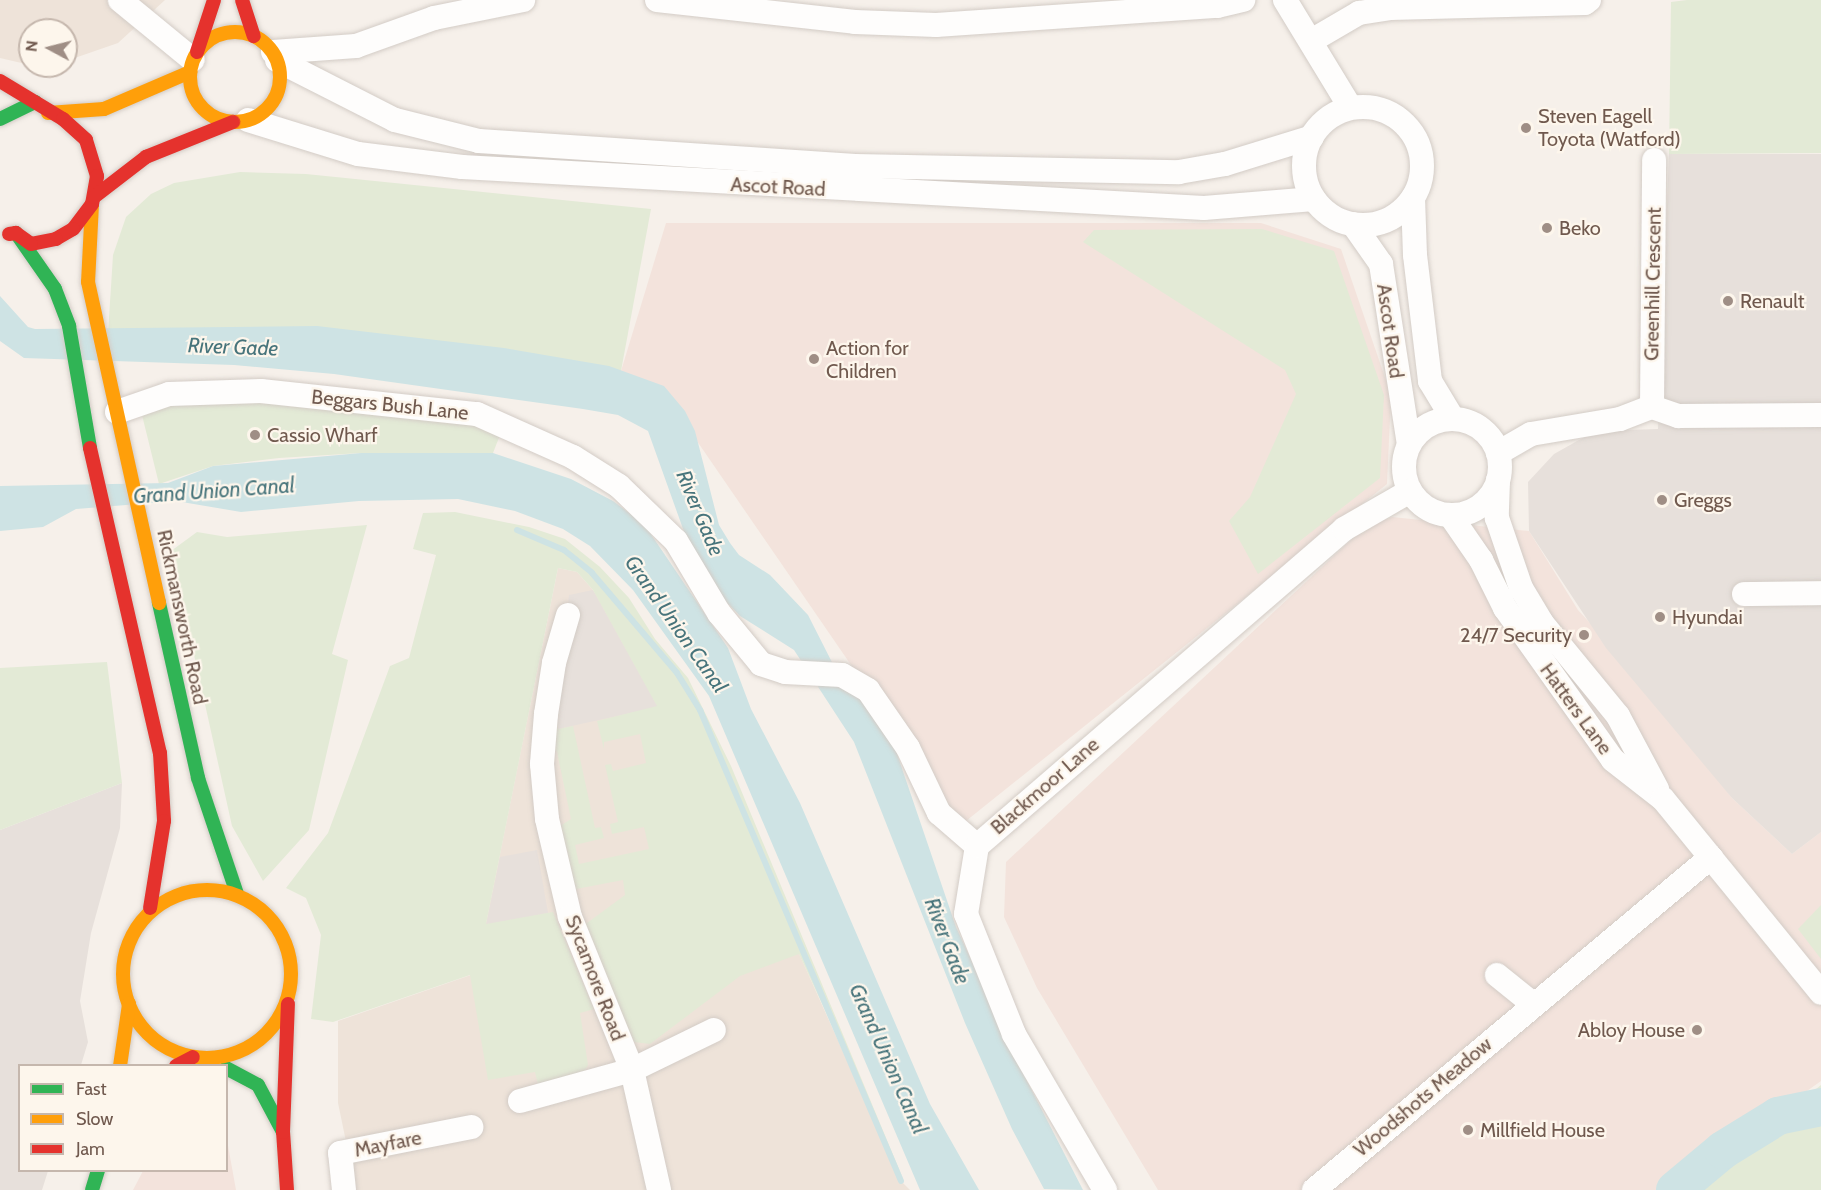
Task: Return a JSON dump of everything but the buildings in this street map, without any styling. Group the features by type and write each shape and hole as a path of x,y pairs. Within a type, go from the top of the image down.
{"main road":[{"path":"214,0 194,61 194,96 202,108 241,121"},
{"path":"0,235 16,233 31,244 56,239 73,229 93,200 146,157 261,114 276,96 280,81 275,56 254,36 242,0"},
{"path":"48,113 104,109 194,61 223,33 254,36"},
{"path":"0,81 35,102"},
{"path":"0,119 35,102"},
{"name":"Rickmansworth Road","path":"35,102 48,113 63,119 86,140 97,176 93,200 88,282 198,778 237,894"},
{"path":"16,233 55,289 69,326 91,448 160,753 164,801 159,868 150,908 136,926 125,953 123,980 133,1016 156,1040 193,1057 209,1058 247,1048 262,1040 276,1026 288,996"},
{"path":"150,908 186,894 237,894 270,915 285,936 291,968 283,1132 287,1190"},
{"path":"120,1064 129,1004"},
{"path":"178,1064 193,1057"},
{"path":"209,1058 220,1064"},
{"path":"228,1069 258,1085 283,1132"},
{"path":"92,1190 98,1172"}],"street":[{"path":"120,0 194,61"},
{"path":"275,56 356,46 434,18 523,0"},
{"path":"657,0 704,2 903,24 1062,9 1217,6 1243,0"},
{"path":"1286,0 1350,107"},
{"path":"1311,41 1359,13 1390,8 1585,3 1589,0"},
{"name":"Ascot Road","path":"275,56 395,120 480,141 855,166 1179,172 1225,164 1312,136"},
{"path":"1350,107 1378,108 1408,127 1419,145 1422,165 1413,198 1389,219 1353,224 1333,217 1314,199 1304,170 1312,136 1325,120 1350,107"},
{"name":"Ascot Road","path":"241,121 358,154 474,168 1204,208 1314,199"},
{"name":"Greenhill Crescent","path":"1652,407 1654,160"},
{"name":"Ascot Road","path":"1413,198 1415,255 1430,381 1453,419"},
{"name":"Ascot Road","path":"1353,224 1381,264 1409,445"},
{"name":"Beggars Bush Lane","path":"117,412 169,394 261,391 477,414 573,457 619,486 676,541 719,613 760,664 785,672 842,675 868,690 909,748 939,813 977,846"},
{"path":"1498,453 1531,434 1620,419 1652,407 1678,416 1821,415"},
{"path":"1498,480 1484,503 1473,510 1450,514 1431,510 1410,491 1404,466 1409,445 1427,426 1453,419 1481,429 1498,453 1498,480 1497,518 1521,588 1542,623 1618,716 1663,799"},
{"name":"Blackmoor Lane","path":"1105,1190 1014,1034 966,914 977,846 1344,529 1410,491"},
{"name":"Hatters Lane","path":"1450,514 1481,561 1505,608 1613,760 1663,799 1821,993"},
{"path":"1744,594 1821,593"},
{"name":"Sycamore Road","path":"568,615 554,663 542,764 547,819 570,916 632,1070 659,1190"},
{"name":"Woodshots Meadow","path":"1314,1190 1533,1004 1675,891 1711,857"},
{"path":"1497,975 1533,1004"},
{"path":"520,1101 632,1070 714,1030"},
{"name":"Mayfare","path":"344,1190 340,1153 471,1127"}],"shaded area":[{"path":"0,0 165,0 118,43 78,57 78,18 18,18 18,62 0,58"},
{"path":"1669,154 1821,154 1821,832 1792,854 1732,798 1606,648 1529,531 1528,482 1554,454 1595,431 1658,429"},
{"path":"666,223 1261,223 1341,249 1391,395 1387,484 961,825 666,396 621,371"},
{"path":"1392,517 1529,531 1578,610 1651,689 1732,798 1792,854 1821,832 1821,1081 1667,1190 1158,1190 1037,988 1004,917 1006,862 1366,526"},
{"path":"558,568 577,572 593,590 723,784 901,1181 910,1190 356,1190 338,1103 338,1021 491,968 485,928"},
{"path":"593,590 658,707 558,729 554,711 569,595"},
{"path":"122,783 120,828 91,933 80,1001 88,1042 81,1064 18,1064 18,1172 48,1172 42,1190 0,1190 0,830"},
{"path":"537,850 548,913 486,925 500,857"},
{"path":"228,1146 236,1190 133,1190 142,1172 228,1172"}],"green space":[{"path":"1821,0 1821,153 1669,154 1671,2"},
{"path":"240,172 306,174 651,209 621,371 108,334 113,255 126,217 151,194 174,183"},
{"path":"1262,229 1334,251 1384,395 1380,478 1258,574 1229,521 1250,497 1296,394 1285,370 1083,242 1094,230"},
{"path":"200,399 475,418 502,430 493,453 361,453 279,458 213,466 159,484 141,411"},
{"path":"455,512 529,527 565,539 600,567 629,598 655,639 688,678 731,766 904,1181 799,954 740,976 650,1044 634,1042 583,926 625,895 623,880 576,889 570,886 557,828 571,819 557,752 546,743 554,711 558,729 573,726 595,828 601,827 604,838 575,845 579,864 649,849 644,827 612,834 610,824 618,822 605,765 611,764 613,771 646,763 640,734 604,742 604,749 597,721 657,706 593,590 577,572 558,568 486,924 553,912 594,1009 580,1013 588,1065 584,1072 538,1084 535,1072 488,1080 470,975 333,1022 311,1019 321,935 306,898 286,888 328,833 390,666 409,658 436,555 413,549 423,513"},
{"path":"367,525 332,654 348,660 309,830 263,881 232,826 171,551 197,532 227,537"},
{"path":"107,662 122,783 0,830 0,668"},
{"path":"1821,905 1821,959 1798,929"},
{"path":"1821,1085 1821,1190 1692,1190"}],"water":[{"path":"0,296 28,327 35,329 317,326 504,348 609,366 664,386 685,411 695,431 719,525 730,543 739,555 770,575 808,615 841,680 852,686 893,742 956,927 1027,1081 1083,1190 1044,1189 1012,1129 965,1023 854,742 794,650 740,616 715,590 692,554 648,431 618,415 334,374 234,365 24,358 0,341"},
{"name":"Grand Union Canal","path":"361,453 493,453 571,479 613,501 644,524 728,648 751,709 800,803 930,1104 979,1190 920,1190 709,696 633,590 590,546 563,529 515,511 458,499 359,501 241,512 176,501 76,509 43,527 0,531 0,486 168,483 213,466"}],"waterway":[{"path":"517,530 564,550 592,573 677,673 700,710 901,1181"},
{"name":"River Gade","path":"1675,1190 1723,1150 1778,1116 1821,1107"}],"traffic: fast":[{"path":"0,119 35,102"},
{"path":"16,233 55,289 69,326 90,448"},
{"path":"159,603 198,778 237,894"},
{"path":"228,1069 258,1085 283,1132"},
{"path":"92,1190 97,1172"}],"traffic: slow":[{"path":"235,32 252,36 267,45 276,60 280,77 276,94 267,109 252,118 235,122 218,118 203,109 194,94 190,77 194,60 203,45 218,36 235,32"},
{"path":"48,113 104,109 190,72"},
{"path":"92,204 88,282 159,603"},
{"path":"207,890 223,891 239,896 267,914 285,942 290,958 291,974 290,990 285,1006 267,1034 239,1052 223,1057 207,1058 191,1057 175,1052 147,1034 129,1006 124,990 123,974 124,958 129,942 147,914 175,896 191,891 207,890"},
{"path":"120,1064 129,1004"}],"traffic: jam":[{"path":"197,52 214,0"},
{"path":"242,0 254,36"},
{"path":"0,81 63,119 86,140 97,176 92,204 73,229 56,239 31,244 16,233 9,234"},
{"path":"94,197 146,157 233,122"},
{"path":"90,448 160,753 164,821 150,908"},
{"path":"287,1190 283,1132 288,1004"},
{"path":"180,1064 193,1057"}],"place":[{"name":"Steven Eagell Toyota (Watford)","path":"1526,128"},
{"name":"Beko","path":"1547,228"},
{"name":"Renault","path":"1728,301"},
{"name":"Action for Children","path":"814,359"},
{"name":"Cassio Wharf","path":"255,435"},
{"name":"Greggs","path":"1662,500"},
{"name":"Hyundai","path":"1660,617"},
{"name":"24/7 Security","path":"1584,635"},
{"name":"Abloy House","path":"1697,1030"},
{"name":"Millfield House","path":"1468,1130"}]}
